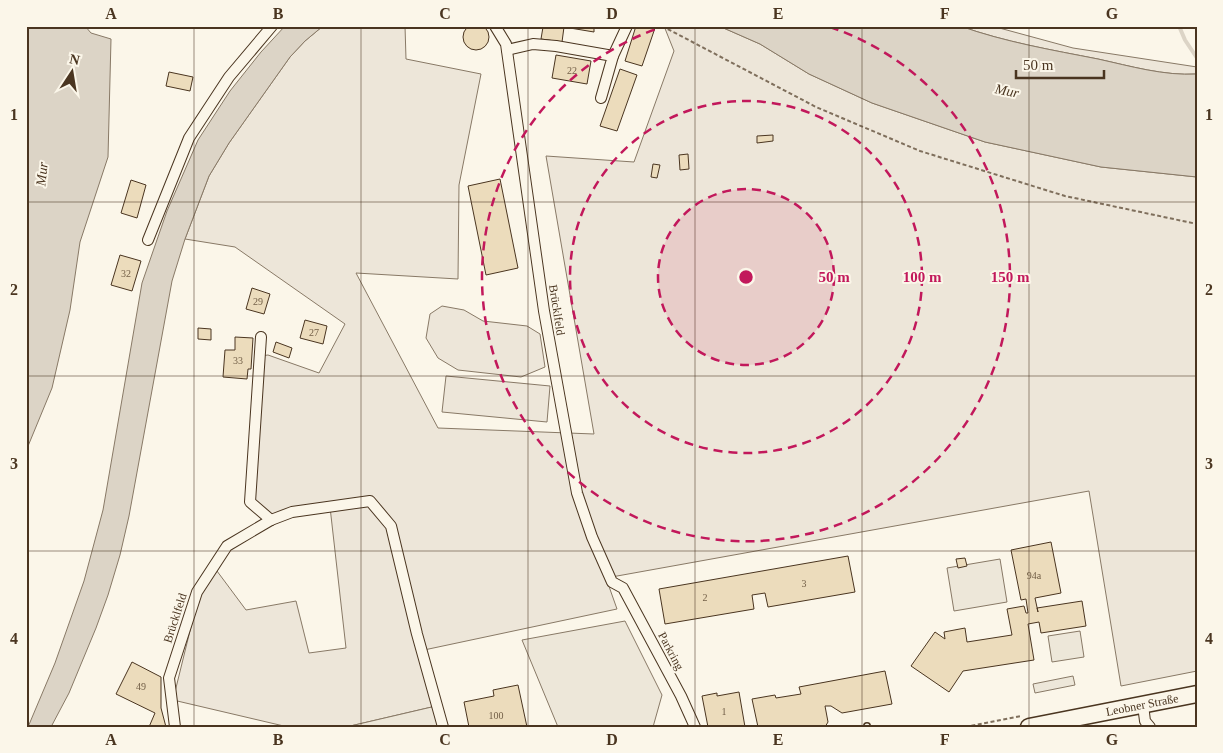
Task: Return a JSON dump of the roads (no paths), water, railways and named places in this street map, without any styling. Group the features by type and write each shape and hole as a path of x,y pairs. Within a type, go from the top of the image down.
{"main road":[{"name":"Leobner Straße","path":"1029,727 1197,694"}],"street":[{"path":"148,240 189,138 229,77 272,26"},
{"name":"Brücklfeld","path":"495,26 506,44 544,311 577,493 592,537 612,582 623,588"},
{"path":"601,98 613,56 627,26"},
{"path":"507,50 532,44 556,46 613,56"},
{"path":"261,337 250,502 271,520"},
{"name":"Brücklfeld","path":"175,727 169,678 197,592 227,546 271,520 292,512 370,501 391,526 417,634 443,727"},
{"name":"Parkring","path":"623,588 681,696 695,727"},
{"path":"1143,705 1145,721 1150,727"}],"water":[{"name":"Mur","path":"26,26 85,26 91,33 111,39 108,157 80,242 70,310 52,388 26,451"},
{"path":"285,26 323,26 290,57 229,143 209,176 185,239 172,281 129,516 108,595 69,693 51,727 28,727 55,663 84,581 103,510 142,283 167,211 198,140 230,91 261,52"},
{"name":"Mur","path":"719,26 960,26 1011,41 1147,70 1197,74 1197,177 1101,167 985,142 872,103 809,74 760,44"}],"waterway":[{"path":"1179,26 1185,40 1197,58"}]}
